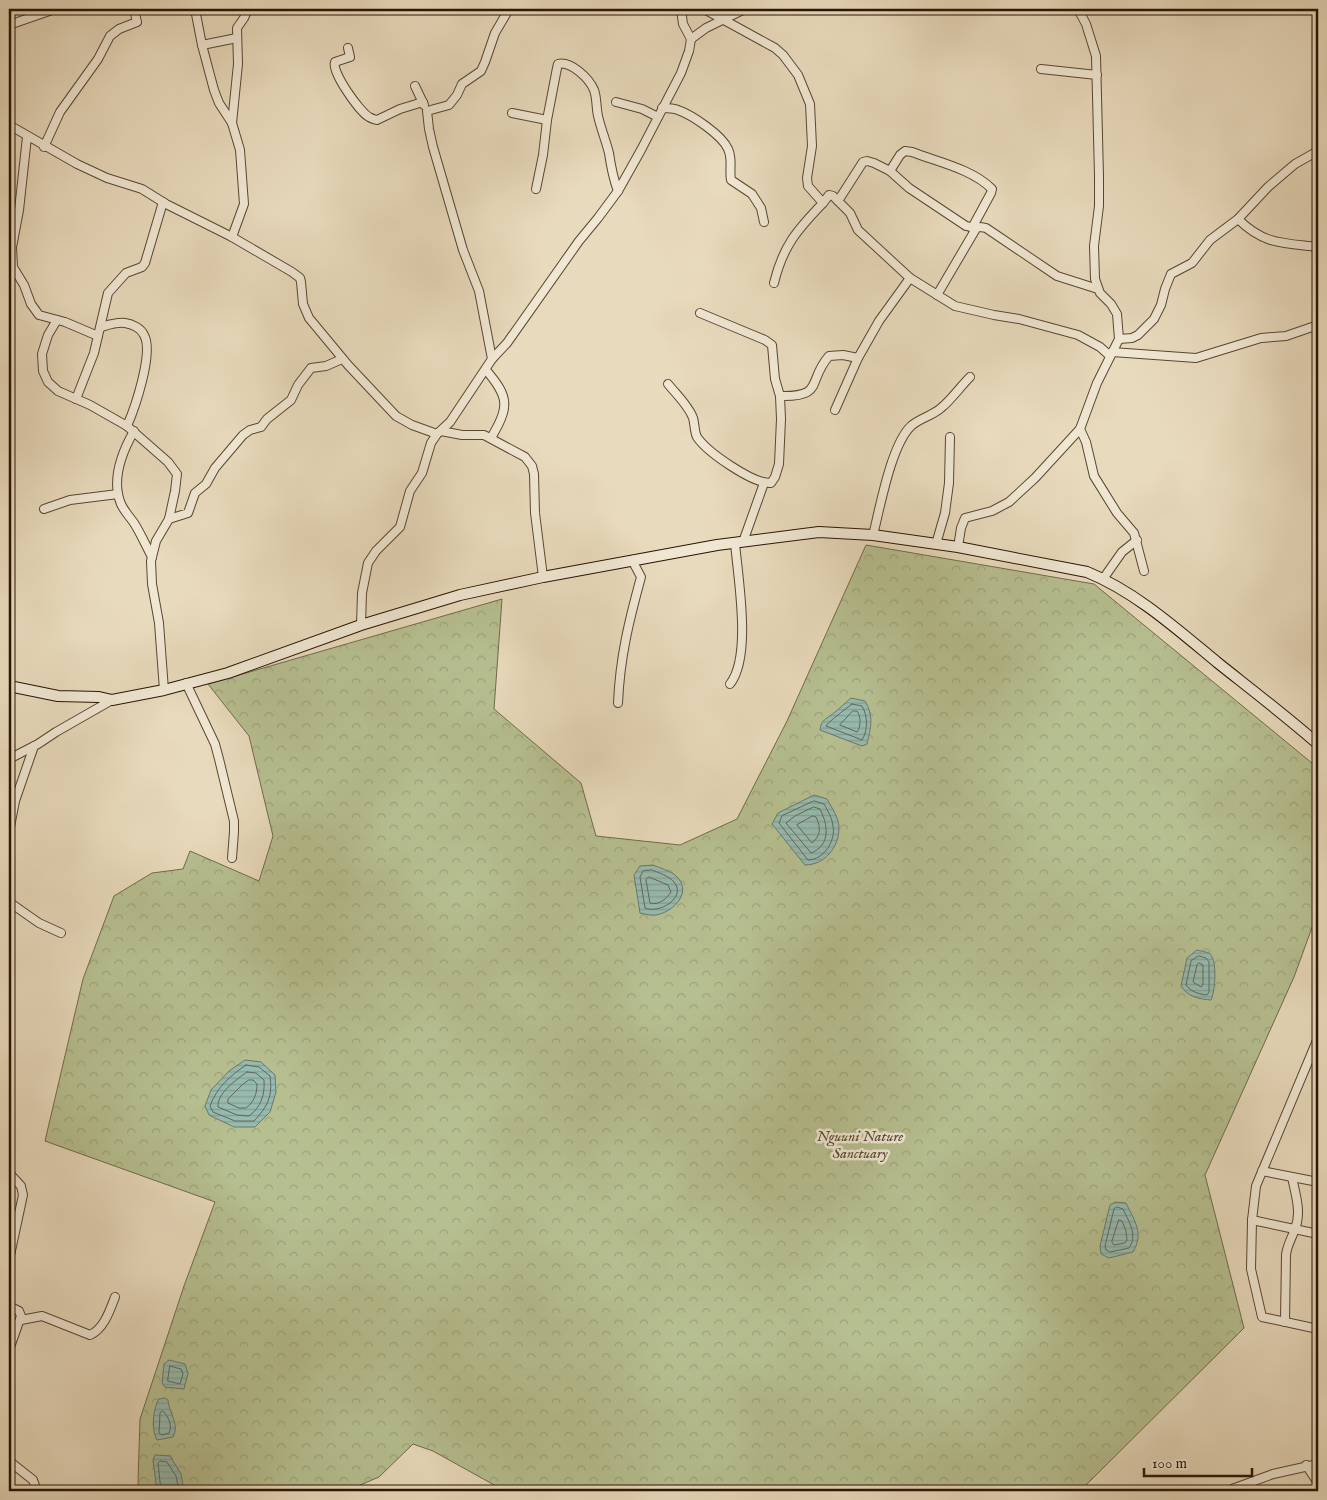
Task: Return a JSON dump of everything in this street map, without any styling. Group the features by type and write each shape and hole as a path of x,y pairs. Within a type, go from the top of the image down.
{"main road":[{"path":"9,686 58,696 99,697 112,700 164,690 228,673 361,626 460,595 632,560 819,532 873,535 958,547 1087,572 1103,578 1116,585 1162,618 1317,741"}],"street":[{"path":"9,25 55,9"},
{"path":"44,146 60,112 98,58 110,36 119,29 137,22 134,9"},
{"path":"195,9 214,90 219,103 232,123 240,150 244,200 242,212 232,237"},
{"path":"232,123 238,64 237,28 248,9"},
{"path":"427,111 449,104 458,95 462,84 481,71 495,33 509,9"},
{"path":"681,9 683,24 691,39"},
{"path":"704,9 775,48 783,55 798,75 810,104 812,146 807,178 808,186 822,203"},
{"path":"361,626 361,600 368,563 376,551 400,527 410,491 422,473 428,450 439,432 450,422 492,359 507,343 548,282 618,191 681,72 691,39 706,28 745,9"},
{"path":"958,547 961,528 965,518 992,512 1009,502 1035,478 1080,429 1094,390 1119,339 1117,314 1111,304 1100,293 1095,279 1094,246 1099,206 1100,176 1096,56 1092,40 1078,9"},
{"path":"202,45 237,38"},
{"path":"348,48 350,57 335,62 334,68 357,105 369,117 377,120 400,109 423,102"},
{"path":"536,189 557,68 558,64 563,63 572,66 593,88 598,116 609,153 612,177 618,191"},
{"path":"1041,69 1097,76"},
{"path":"415,86 427,111 433,147 463,250 476,279 483,306 492,359"},
{"path":"616,102 642,109 658,117"},
{"path":"662,108 688,114 701,122 723,141 728,147 731,158 731,180 752,194 761,208 764,222"},
{"path":"512,113 547,120"},
{"path":"9,125 27,137 89,170 142,189 188,216 232,237 300,278 306,314 342,359 396,416 412,425 439,432 475,434 492,438 525,456 532,466 534,474 534,513 544,577"},
{"path":"27,137 19,210 12,247 13,267 24,285 34,309 40,314 98,336"},
{"path":"890,171 900,155 905,151 912,152 958,169 984,182 992,189 974,227 937,295"},
{"path":"1119,339 1132,338 1154,320 1171,274 1192,263 1210,240 1238,219 1274,181 1295,164 1318,151"},
{"path":"838,201 863,162 874,163 890,171 916,193 966,226 986,228 1057,276 1098,289"},
{"path":"774,283 779,261 785,250 798,230 829,195 833,196 850,213 858,230 910,278 955,306 1019,319 1078,335 1111,354 1196,358 1261,338 1286,336 1318,325"},
{"path":"76,399 92,360 105,304 111,289 126,273 142,267 144,264 163,202"},
{"path":"1238,219 1249,230 1269,240 1318,247"},
{"path":"835,410 858,358 879,322 910,278"},
{"path":"668,384 693,418 696,435 714,454 728,465 771,484 778,464 780,396 775,379 772,345 768,341 700,313"},
{"path":"57,320 48,335 42,354 43,370 48,382 54,389 131,428 168,462 175,471 177,482 168,519 156,541 152,557 151,574 160,623 164,690"},
{"path":"101,327 125,323 141,330 146,340 147,353 140,391 120,462 118,494 124,510 138,530 152,557"},
{"path":"780,396 798,396 808,392 829,356 843,355 858,358"},
{"path":"168,519 188,513 195,493 206,484 215,468 243,435 250,430 260,427 291,400 308,370 326,366 342,359"},
{"path":"486,370 496,382 505,406 504,414 492,438"},
{"path":"873,535 887,482 906,432 919,420 943,407 970,377"},
{"path":"1080,429 1086,442 1094,476 1117,513 1131,528 1144,570"},
{"path":"936,544 945,513 949,483 950,438"},
{"path":"730,684 739,667 741,650 739,543 764,482"},
{"path":"44,509 70,500 118,494"},
{"path":"1103,578 1122,552 1136,540"},
{"path":"618,703 623,647 641,577 632,560"},
{"path":"186,683 215,744 219,759 234,821 232,858"},
{"path":"9,759 112,700"},
{"path":"9,832 15,801 34,746"},
{"path":"9,902 39,923 61,933"},
{"path":"1318,1038 1256,1186 1252,1220 1251,1269 1261,1316 1318,1329"},
{"path":"1262,1171 1318,1182"},
{"path":"9,1173 21,1186 23,1195 9,1260"},
{"path":"1286,1322 1286,1256 1287,1247 1296,1229 1298,1207 1292,1177"},
{"path":"1252,1220 1318,1234"},
{"path":"21,1320 42,1316 90,1335 96,1332 105,1320 116,1297"},
{"path":"9,1306 21,1314 21,1320 9,1350"},
{"path":"1317,1356 1318,1341"},
{"path":"9,1461 33,1480 37,1491"},
{"path":"1232,1489 1273,1474 1318,1464"},
{"path":"1306,1466 1318,1483"}],"green space":[{"name":"Nguuni Nature Sanctuary","path":"866,545 1094,584 1318,768 1318,911 1294,977 1205,1175 1244,1328 1080,1491 505,1491 433,1451 413,1444 379,1477 346,1491 141,1491 138,1483 140,1419 184,1286 215,1202 45,1141 83,979 114,896 152,873 183,869 190,851 259,881 273,836 249,736 208,684 502,599 494,709 581,783 596,836 680,845 737,819 787,721"}],"water":[{"path":"851,698 865,701 870,712 871,722 867,744 862,746 820,730 823,721"},
{"path":"814,795 827,799 835,813 839,828 836,842 829,854 818,862 805,865 772,824 778,813"},
{"path":"653,865 675,875 683,888 679,900 669,910 663,913 648,915 640,913 634,875 640,866"},
{"path":"1197,950 1209,953 1214,962 1214,990 1211,1000 1194,997 1181,986 1187,958"},
{"path":"245,1060 261,1062 275,1075 276,1092 270,1112 255,1127 234,1127 209,1115 205,1106 211,1090 229,1071"},
{"path":"1115,1202 1126,1203 1137,1228 1138,1239 1133,1252 1109,1258 1101,1254 1100,1246 1110,1205"},
{"path":"169,1360 185,1364 188,1373 184,1389 165,1387 162,1383 164,1364"},
{"path":"165,1398 168,1400 174,1419 175,1432 173,1437 157,1440 153,1425 154,1413 159,1399"},
{"path":"155,1455 170,1456 181,1474 184,1491 157,1491 153,1460"}]}
